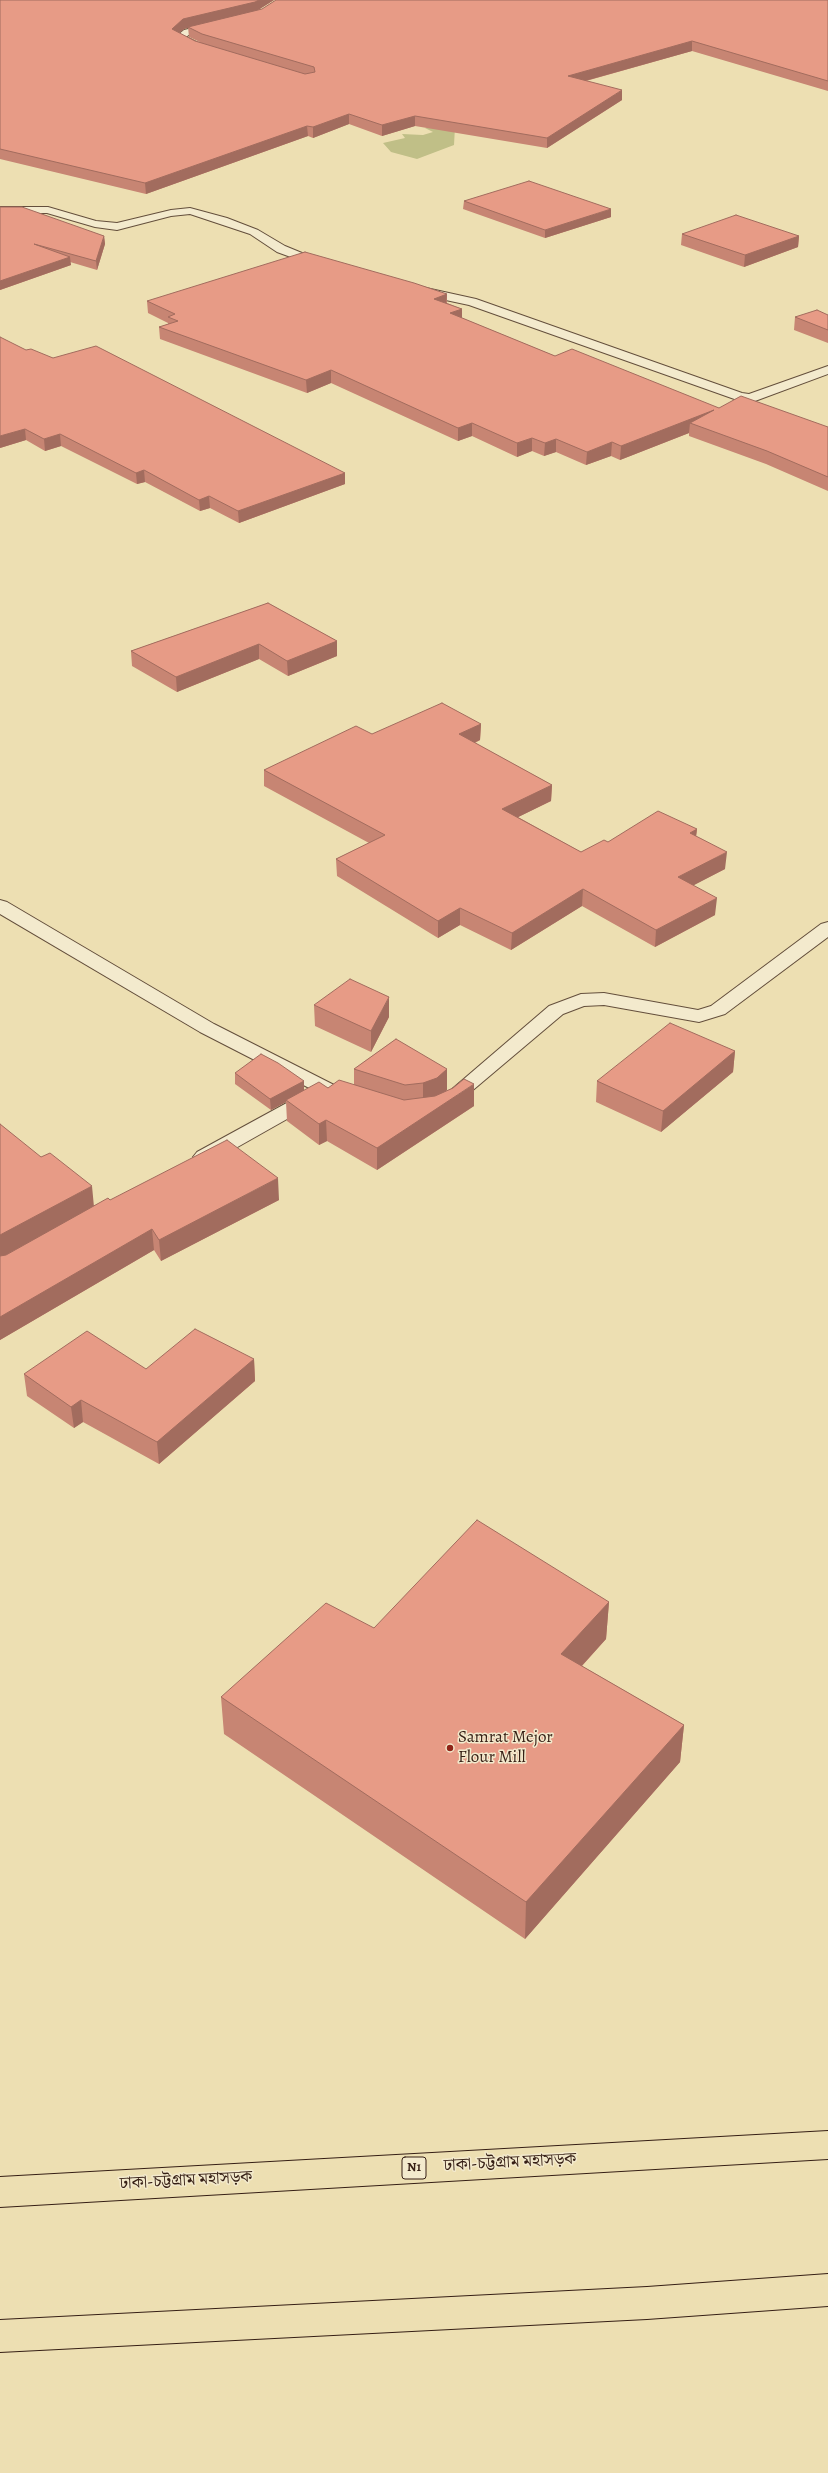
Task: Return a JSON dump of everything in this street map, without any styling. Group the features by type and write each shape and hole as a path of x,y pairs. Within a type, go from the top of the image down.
{"highway":[{"name":"ঢাকা-চট্টগ্রাম মহাসড়ক","path":"0,2192 828,2145"},
{"path":"0,2336 647,2303 828,2290"}],"street":[{"path":"214,52 179,38 187,32 230,23"},
{"path":"0,210 48,210 95,224 118,227 171,213 190,211 223,220 254,232 281,249 339,269"},
{"path":"404,287 472,302 740,397 750,398 828,370"},
{"path":"0,906 207,1028 327,1089 362,1100"},
{"path":"432,1109 445,1104 556,1010 580,1000 604,999 672,1013 699,1016 718,1010 828,928"},
{"path":"188,1166 327,1089"}],"shaded area":[{"path":"455,127 454,145 417,159 391,152 383,143 405,138 402,134 423,135 433,132 425,128"}],"building":[{"path":"0,0 259,0 183,19 172,29 195,41 305,74 315,72 314,67 202,34 188,27 262,9 276,0 828,0 828,81 692,41 568,76 622,90 547,138 415,116 382,125 349,114 313,127 307,126 145,183 0,149"},
{"path":"529,181 611,209 545,230 464,201"},
{"path":"0,207 22,207 104,236 96,261 34,244 70,257 0,281"},
{"path":"736,215 799,236 745,255 682,234"},
{"path":"305,252 447,294 434,299 462,309 450,313 555,356 572,349 719,408 741,396 828,427 828,477 767,451 690,423 714,410 621,446 612,442 587,452 556,439 545,443 532,438 517,443 472,423 458,428 331,370 306,380 159,327 178,321 168,317 175,314 147,301"},
{"path":"817,310 828,315 828,330 795,317"},
{"path":"0,337 26,350 31,349 53,358 96,346 345,473 238,511 209,496 199,500 144,470 136,473 60,434 44,439 25,429 0,436"},
{"path":"268,603 337,641 287,661 259,644 176,677 131,651"},
{"path":"442,703 481,724 459,734 552,785 502,809 581,852 604,840 608,842 658,811 697,829 690,833 727,852 678,877 717,898 656,930 583,889 512,933 460,908 438,921 336,859 385,835 264,770 356,726 372,734"},
{"path":"350,979 389,997 371,1031 314,1005"},
{"path":"670,1023 735,1051 663,1111 597,1081"},
{"path":"396,1039 447,1069 437,1078 423,1083 405,1085 354,1069"},
{"path":"261,1054 278,1063 304,1081 270,1099 235,1073"},
{"path":"464,1079 474,1084 377,1148 326,1120 319,1124 286,1100 319,1082 328,1088 339,1080 404,1100 435,1096 453,1088"},
{"path":"0,1124 41,1157 50,1153 92,1186 0,1235"},
{"path":"227,1140 278,1178 159,1240 152,1229 0,1317 0,1256 6,1255 108,1198 110,1200"},
{"path":"195,1329 254,1359 157,1442 81,1400 71,1407 24,1374 87,1331 146,1369"},
{"name":"Samrat Mejor Flour Mill","path":"477,1520 609,1602 561,1654 684,1725 526,1902 221,1697 326,1603 374,1628"}],"place":[{"name":"Samrat Mejor Flour Mill","path":"450,1748"}]}
